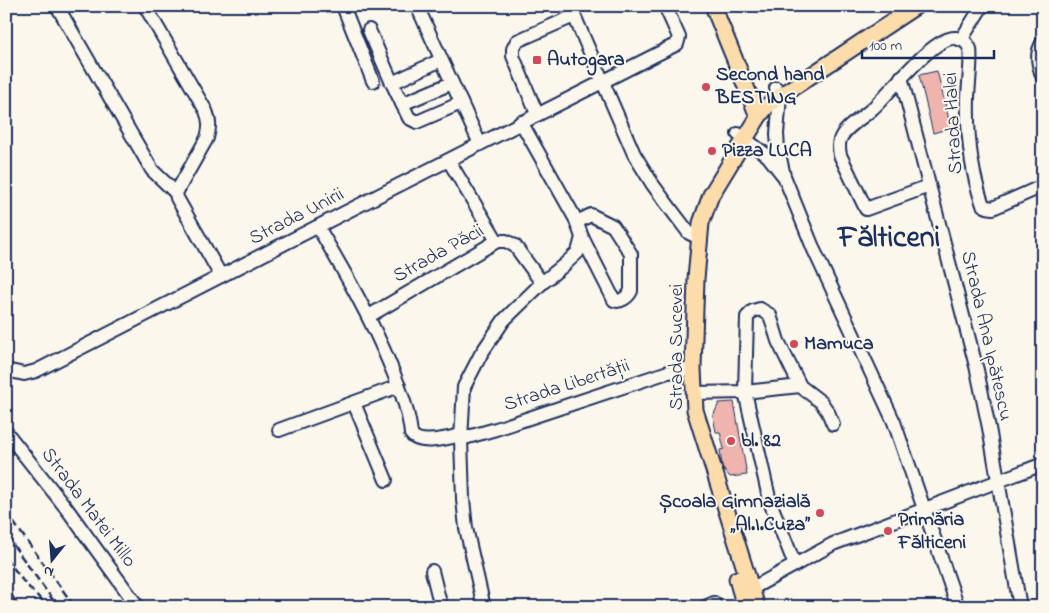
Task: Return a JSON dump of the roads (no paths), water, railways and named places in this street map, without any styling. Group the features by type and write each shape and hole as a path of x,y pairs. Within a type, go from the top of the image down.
{"main road":[{"path":"713,6 757,112"},
{"path":"694,235 695,211 706,189 757,112 767,106 778,92 900,6"},
{"path":"778,92 916,6"},
{"name":"Strada Sucevei","path":"694,235 684,393 689,425 746,607"},
{"name":"Strada Sucevei","path":"694,235 696,279 694,393 698,422 757,607"}],"street":[{"path":"57,6 152,170 176,192 177,198 221,276"},
{"path":"145,6 206,111 209,120 210,129 207,138 176,192"},
{"path":"342,6 373,81"},
{"path":"417,6 480,144"},
{"name":"Strada Unirii","path":"6,370 24,374 36,371 678,42 679,37 665,6"},
{"path":"962,40 982,6"},
{"path":"537,114 513,56 513,49 517,41 572,11 634,154 663,199 694,235"},
{"path":"369,30 409,118 416,122 461,103"},
{"name":"Strada Halei","path":"929,186 866,209 840,155 840,140 846,131 875,107 916,62 950,38 962,40 968,45 970,50 968,104 973,173 983,204 987,208 994,208 1038,188"},
{"path":"1043,42 1038,48 1037,56 1043,78"},
{"path":"392,83 441,60"},
{"name":"Strada Ana Ipătescu","path":"901,77 977,370 990,428 1020,607"},
{"path":"402,104 452,83"},
{"path":"778,92 778,149 784,176 814,250 894,422 958,607"},
{"path":"521,122 577,222 582,237 614,300 620,301 629,296 631,291 631,257 613,226 591,216 577,222"},
{"path":"741,136 768,156 784,176"},
{"path":"449,161 497,241"},
{"path":"318,227 369,316 399,386 414,438 426,440 461,437"},
{"path":"484,607 466,528 461,437 464,387 472,370 504,320 542,283 578,252 582,237"},
{"name":"Strada Păcii","path":"369,316 497,241 506,241 515,246 542,283"},
{"path":"795,565 770,502 745,392 747,318 751,312 764,310 770,315 778,341 800,386 821,402 833,424"},
{"name":"Strada Libertății","path":"461,437 668,372 684,370"},
{"path":"280,430 399,386"},
{"path":"694,393 745,392 800,386"},
{"path":"354,403 386,480"},
{"name":"Strada Matei Millo","path":"6,432 67,509 138,607"},
{"path":"750,588 833,544 1043,464"},
{"path":"432,571 441,607"},
{"path":"6,598 11,607"}],"railway":[{"path":"6,512 75,607"},
{"path":"6,535 58,607"},
{"path":"6,558 23,581 48,607"}],"place":[{"name":"Autogara","path":"537,60"},
{"name":"Second hand BESTING","path":"706,87"},
{"name":"Pizza LUCA","path":"712,151"},
{"name":"Mamuca","path":"794,344"},
{"name":"bl. 82","path":"731,441"},
{"name":"Școala Gimnazială „Al.I.Cuza”","path":"820,513"},
{"name":"Primăria Fălticeni","path":"888,531"}],"district":[{"name":"Fălticeni","path":"889,239"}]}
